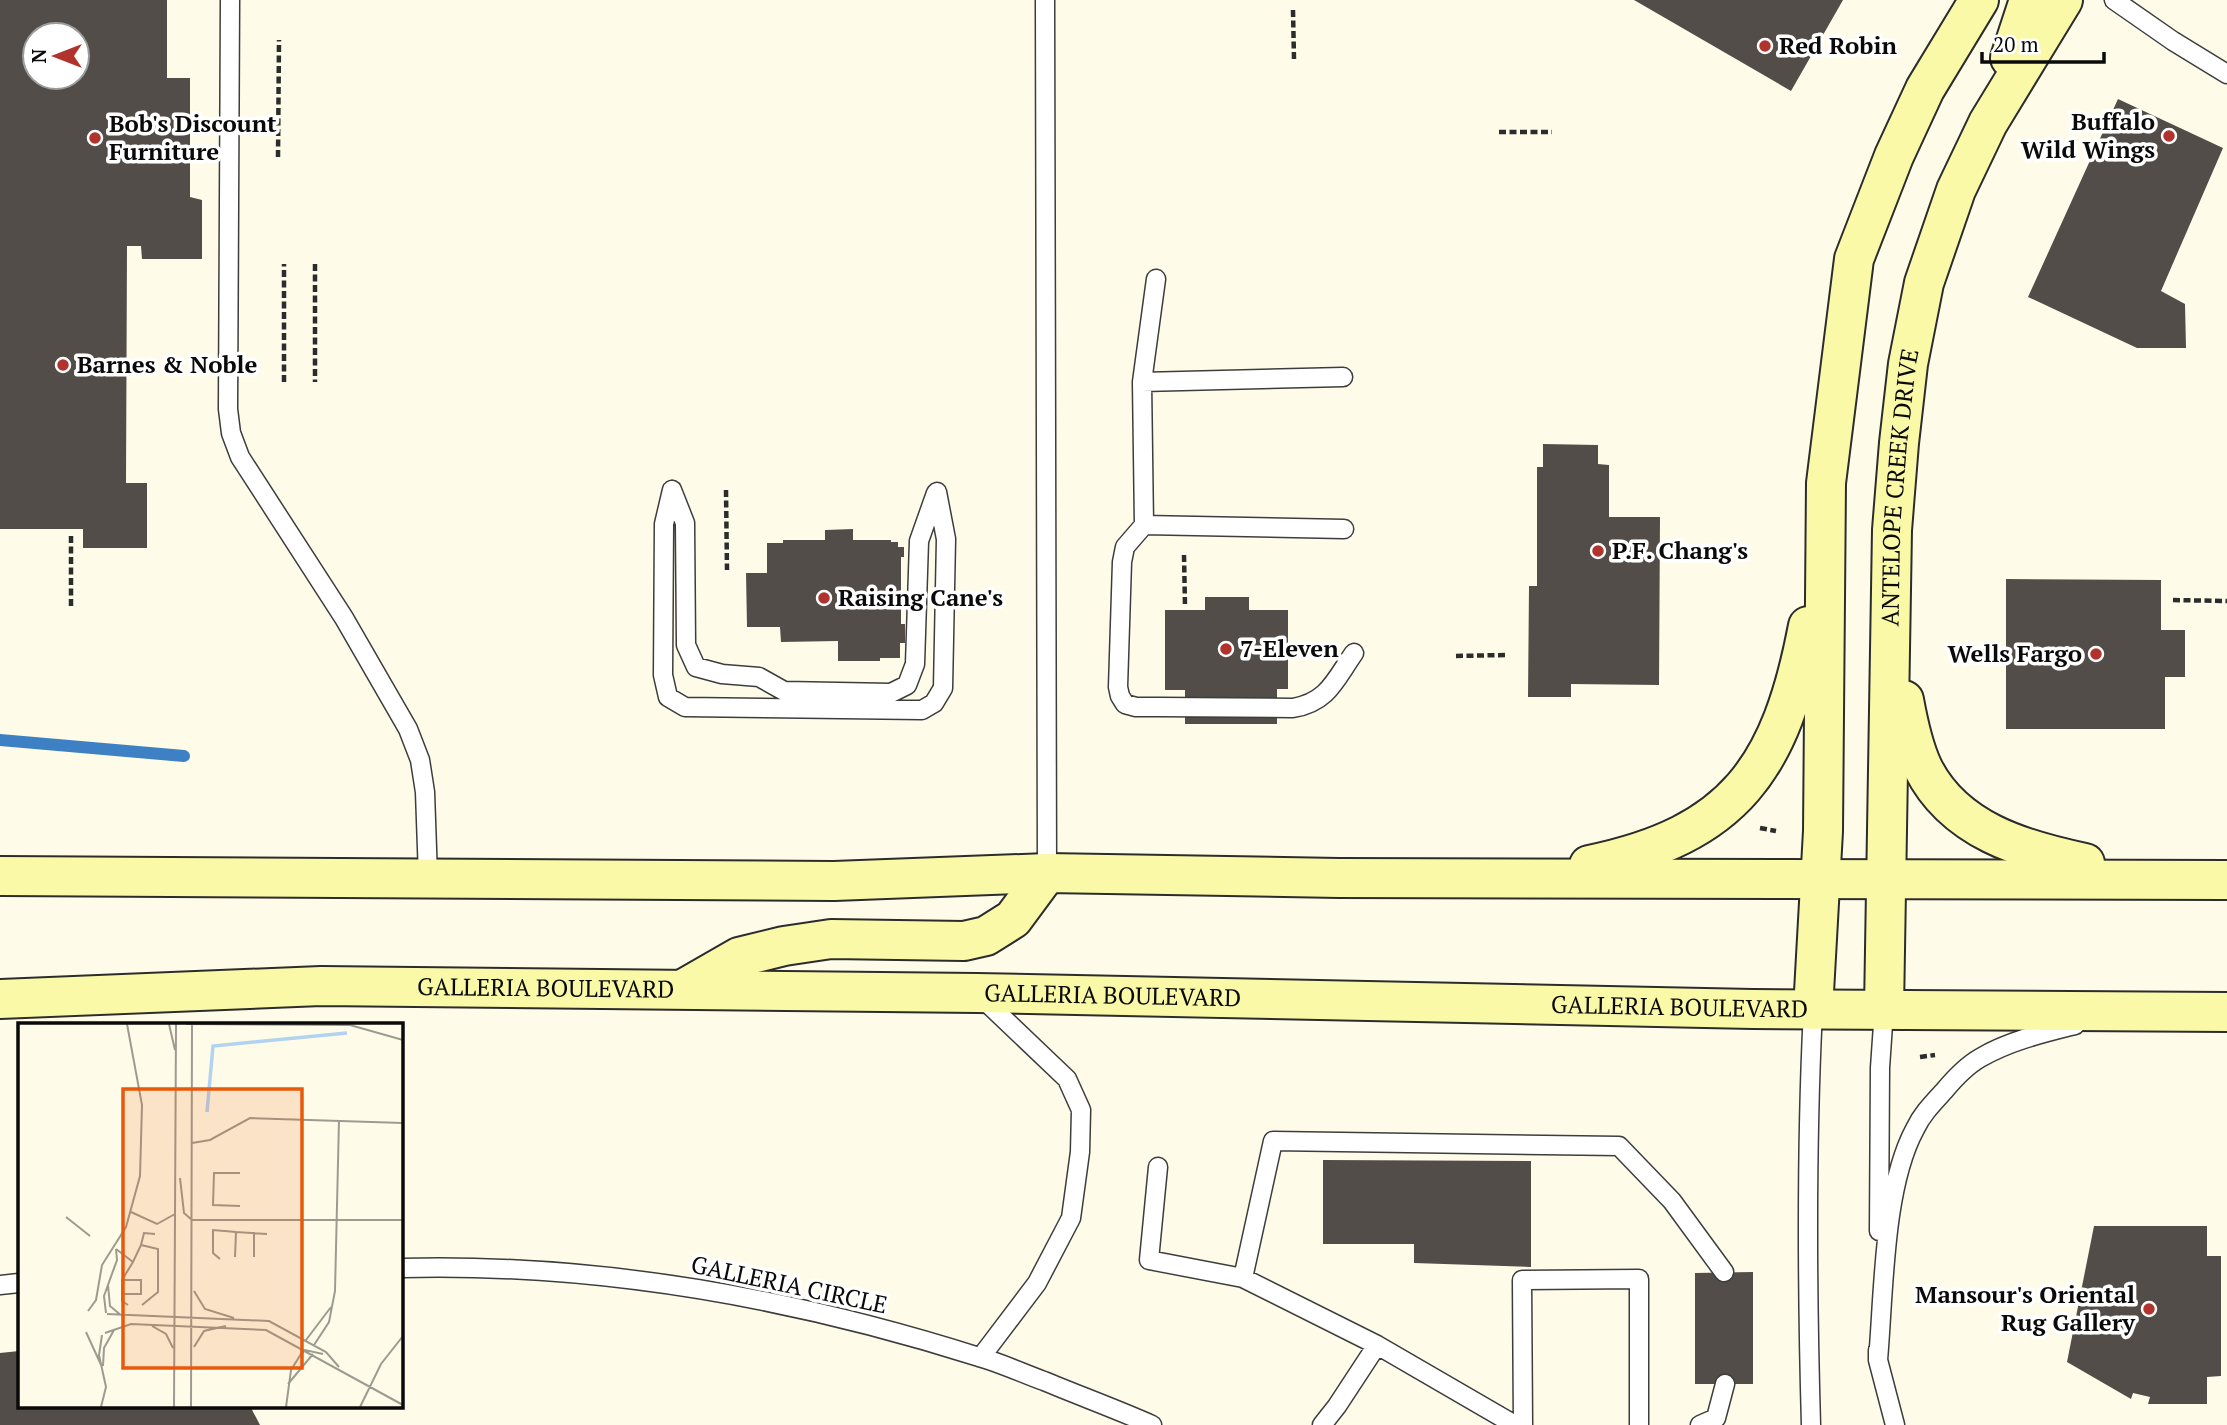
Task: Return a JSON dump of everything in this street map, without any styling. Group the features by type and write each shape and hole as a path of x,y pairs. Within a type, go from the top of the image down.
{"main road":[{"path":"1813,1010 1824,802 1826,483 1854,259 1894,156 1925,89 1979,0"},
{"path":"1988,123 2029,0"},
{"name":"ANTELOPE CREEK DRIVE","path":"1884,1010 1892,530 1908,363 1924,283 1956,190 1988,123 2063,0"},
{"path":"1517,878 1619,859 1661,845 1686,834 1733,800 1759,769 1795,687 1825,542"},
{"path":"1890,606 1908,718 1922,765 1940,794 1993,836 2016,846 2051,856 2176,880"},
{"path":"683,989 739,957 784,946 831,939 964,941 986,936 1013,919 1047,873"},
{"path":"0,876 834,881 1047,873 1339,878 2227,880"},
{"name":"GALLERIA BOULEVARD","path":"0,999 321,986 977,993 1813,1010 2227,1012"}],"lane":[{"path":"230,0 228,409 231,433 240,457 344,618 408,729 420,760 425,792 428,877"},
{"path":"1045,0 1047,873"},
{"path":"2114,0 2227,74"},
{"path":"1156,279 1142,382 1144,525 1125,547 1122,562 1118,687 1120,696 1125,704 1136,707 1307,706 1318,701 1326,692 1354,653"},
{"path":"1142,382 1343,377"},
{"path":"673,490 685,523 686,645 696,667 722,674 759,677 784,691 891,693 907,685 915,664 919,541 937,492 946,539 943,688 934,703 922,710 685,707 668,697 663,675 664,524 673,490"},
{"path":"1144,525 1344,528"},
{"path":"977,993 1067,1079 1081,1110 1080,1152 1071,1218 1037,1283 981,1357"},
{"path":"1811,1425 1807,1274 1808,1111 1813,1010"},
{"path":"1884,1010 1880,1068 1878,1360 1895,1425"},
{"path":"1878,1360 1891,1209 1900,1168 1914,1131 1924,1114 1954,1079 1976,1060 1994,1051 2045,1032 2148,1012"},
{"path":"1243,1278 1273,1141 1619,1146 1672,1201 1724,1272"},
{"path":"1158,1167 1149,1261 1243,1278 1377,1345 1515,1425"},
{"name":"GALLERIA CIRCLE","path":"402,1268 453,1267 542,1272 697,1288 783,1304 981,1357 1152,1425"},
{"path":"1523,1425 1522,1280 1639,1279 1639,1425"},
{"path":"0,1285 18,1283"},
{"path":"1322,1425 1377,1345"},
{"path":"1700,1425 1716,1418 1726,1384"}],"path":[{"path":"1293,10 1294,59"},
{"path":"278,157 279,40"},
{"path":"1499,132 1552,132"},
{"path":"284,264 284,382"},
{"path":"315,264 315,382"},
{"path":"726,490 727,570"},
{"path":"1184,526 1185,606"},
{"path":"71,536 71,606"},
{"path":"2173,600 2227,601"},
{"path":"1456,656 1506,655"}],"building":[{"path":"0,0 167,0 167,78 190,78 190,197 202,200 202,259 142,259 141,246 127,246 126,483 147,483 147,548 83,548 83,529 0,529"},
{"name":"Red Robin","path":"1634,0 1843,0 1791,91"},
{"path":"2118,99 2223,148 2161,291 2185,304 2186,348 2137,348 2028,297"},
{"name":"P.F. Chang's","path":"1543,444 1598,445 1598,464 1609,465 1609,517 1660,517 1659,685 1571,684 1571,697 1528,697 1529,586 1537,586 1537,467 1543,467"},
{"name":"Raising Cane's","path":"853,529 853,540 891,540 898,542 898,547 904,547 904,557 901,557 901,624 905,624 905,643 900,643 900,658 838,661 838,641 781,642 780,627 747,627 746,573 767,573 767,543 783,543 783,540 825,540 825,530"},
{"name":"Wells Fargo","path":"2006,579 2161,580 2161,630 2185,630 2185,677 2165,677 2165,729 2006,729"},
{"name":"7-Eleven","path":"1205,597 1249,597 1249,610 1288,610 1288,689 1277,689 1277,724 1185,724 1185,690 1165,690 1165,610 1205,610"},
{"path":"1323,1160 1531,1161 1531,1267 1414,1263 1414,1244 1323,1244"},
{"name":"Mansour's Oriental Rug Gallery","path":"2094,1226 2207,1226 2207,1256 2221,1256 2221,1376 2207,1377 2207,1404 2148,1404 2150,1397 2133,1393 2131,1399 2067,1362"},
{"path":"1753,1272 1753,1384 1695,1384 1695,1273"},
{"path":"18,1351 18,1408 251,1408 260,1425 0,1425 0,1353"}],"waterway":[{"path":"0,740 184,756"}],"place":[{"name":"Red Robin","path":"1765,46"},
{"name":"Buffalo Wild Wings","path":"2169,136"},
{"name":"Bob's Discount Furniture","path":"95,138"},
{"name":"Barnes & Noble","path":"63,365"},
{"name":"P.F. Chang's","path":"1598,551"},
{"name":"Raising Cane's","path":"824,598"},
{"name":"7-Eleven","path":"1226,649"},
{"name":"Wells Fargo","path":"2096,654"},
{"name":"Mansour's Oriental Rug Gallery","path":"2149,1309"}]}
